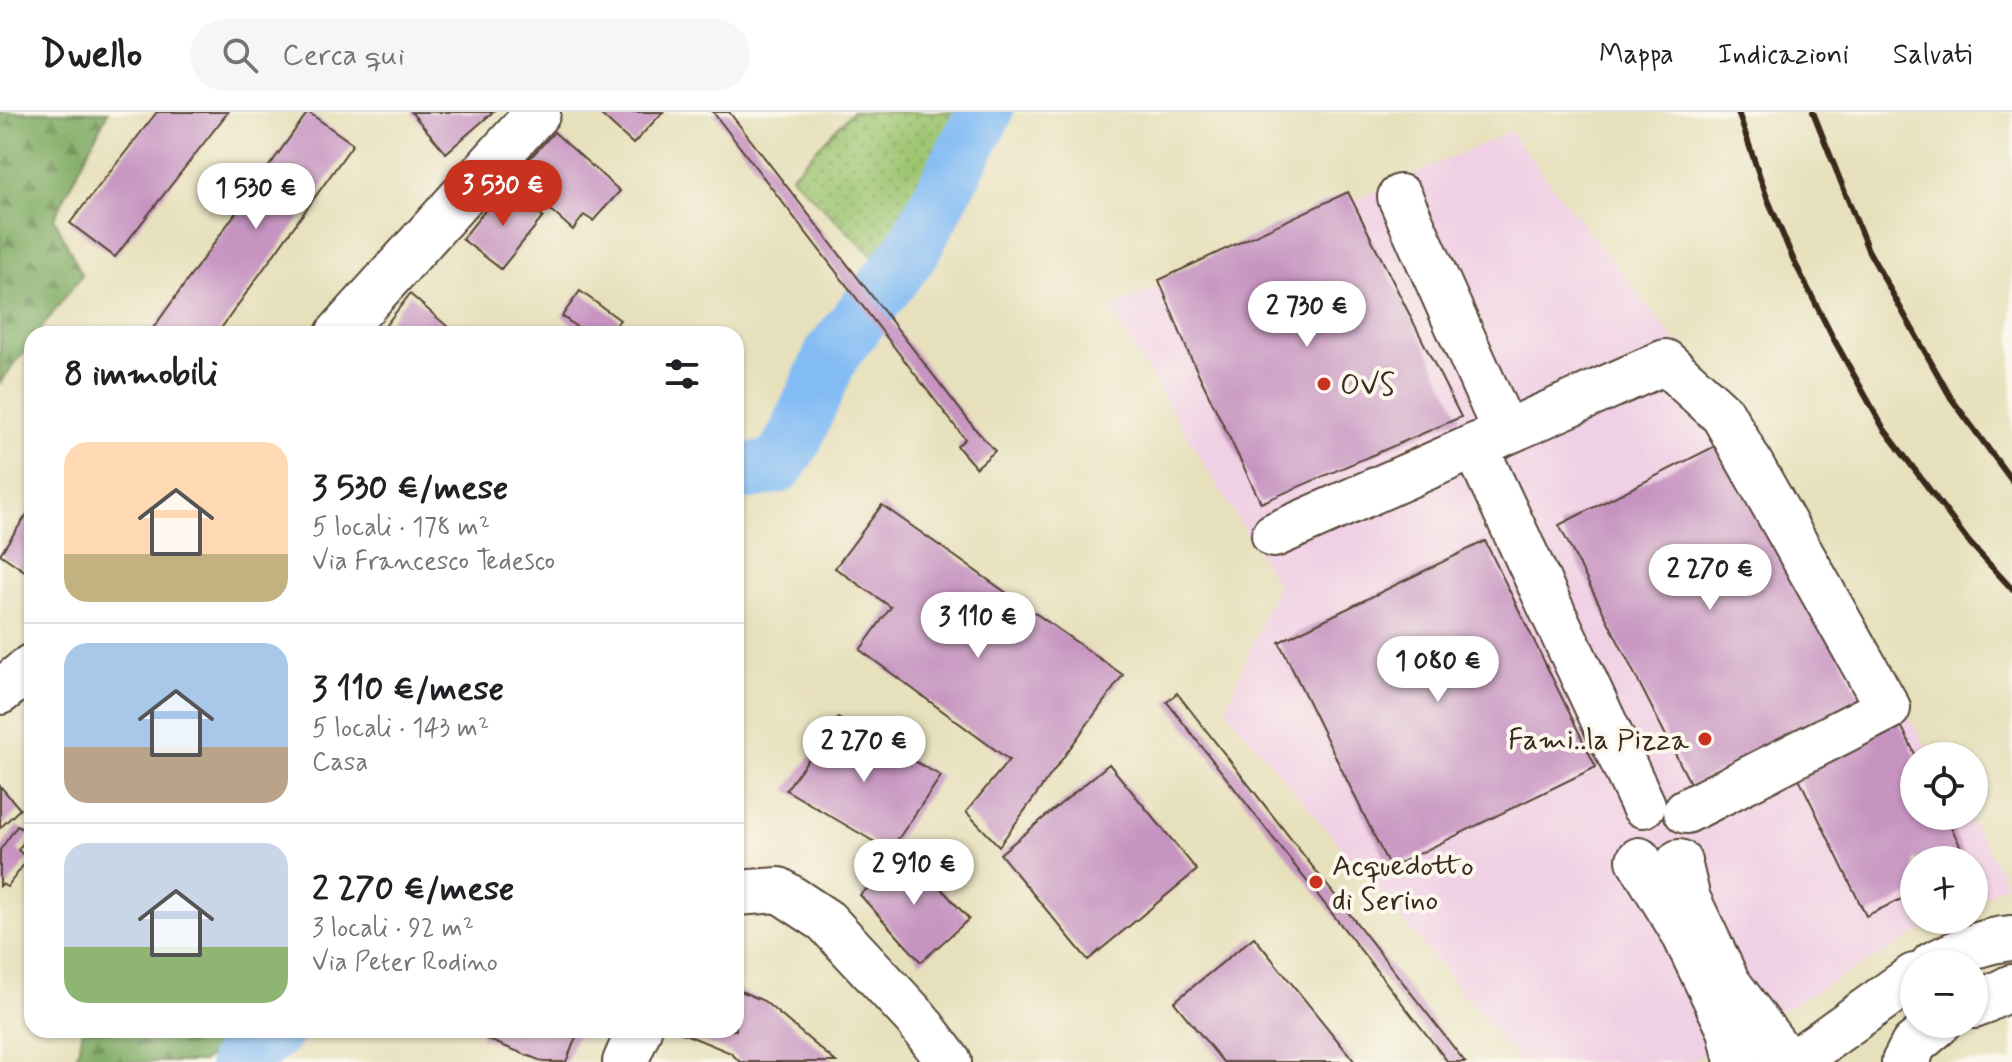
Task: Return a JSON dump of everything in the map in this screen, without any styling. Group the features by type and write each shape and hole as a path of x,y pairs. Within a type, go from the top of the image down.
{"street":[{"path":"345,326 538,112"},
{"path":"1400,197 1490,439 1643,805"},
{"path":"1274,535 1665,362 1723,415 1888,708 1686,811"},
{"path":"0,692 24,672"},
{"path":"1661,800 1679,805 1686,811 1695,831 1686,857 1659,861 1633,853 1628,845 1628,822 1643,805 1661,800"},
{"path":"1659,861 1690,946 1730,1030 1737,1062"},
{"path":"1659,861 1688,899 1728,983 1787,1062"},
{"path":"744,892 779,890 826,921 916,1018 949,1062"},
{"path":"1962,950 2012,938"},
{"path":"1794,1062 1900,986"},
{"path":"1988,999 2012,987"},
{"path":"625,1062 636,1038"}],"shaded area":[{"path":"1510,132 1715,390 1924,742 1900,742 1900,830 1976,830 1985,846 1900,846 1900,934 1917,934 1691,1062 1520,1062 1226,709 1277,584 1109,308"},
{"path":"1988,850 2007,883 1988,894"}],"green space":[{"path":"0,112 108,112 54,218 82,275 43,326 24,326 24,352 0,383"},
{"path":"852,112 983,112 889,272 791,176"},
{"path":"81,1038 234,1038 202,1062 75,1062"}],"building":[{"path":"157,112 228,112 115,257 70,223"},
{"path":"308,112 353,144 223,326 155,326"},
{"path":"411,112 493,112 446,153"},
{"path":"598,112 663,112 633,144"},
{"path":"713,112 729,112 995,451 976,468 957,446 965,439"},
{"path":"554,132 620,191 593,221 584,215 573,230 513,177"},
{"path":"505,186 543,217 501,269 462,239"},
{"name":"OVS","path":"1348,192 1461,417 1261,503 1188,352 1159,280"},
{"path":"580,291 620,320 615,326 575,326 562,316"},
{"path":"410,294 447,326 385,326"},
{"path":"1729,439 1861,699 1691,785 1559,525"},
{"path":"882,505 1123,675 999,846 966,812 1009,760 860,650 891,607 835,568"},
{"path":"24,519 24,570 0,554"},
{"path":"1485,541 1596,767 1390,868 1279,642"},
{"name":"Acquedotto di Serino","path":"1177,693 1465,1062 1448,1062 1167,702"},
{"path":"838,718 941,776 890,851 786,790"},
{"path":"1898,719 1909,742 1900,742 1900,830 1953,830 1960,846 1900,846 1900,900 1866,916 1795,770"},
{"path":"1109,764 1197,870 1088,960 1000,854"},
{"path":"0,786 20,809 0,828"},
{"path":"17,826 24,830 24,842 18,850 24,855 24,864 7,887 0,886 0,850"},
{"path":"908,852 969,919 921,962 860,895"},
{"path":"1254,937 1355,1062 1223,1062 1174,1002"},
{"path":"744,992 764,1001 836,1062 740,1062 731,1053 694,1038 744,1038"},
{"path":"484,1038 576,1038 566,1062 544,1062"}],"waterway":[{"path":"744,472 777,466 793,442 832,354 912,251 985,112"},
{"path":"237,1062 266,1038"}],"railway":[{"path":"1738,112 1766,195 1794,261 1884,429 1969,542 2012,589"},
{"path":"1813,112 1868,250 1951,398 2012,481"}],"place":[{"name":"OVS","path":"1324,384"},
{"name":"Fami..la Pizza","path":"1705,739"},
{"name":"Acquedotto di Serino","path":"1316,882"}]}
